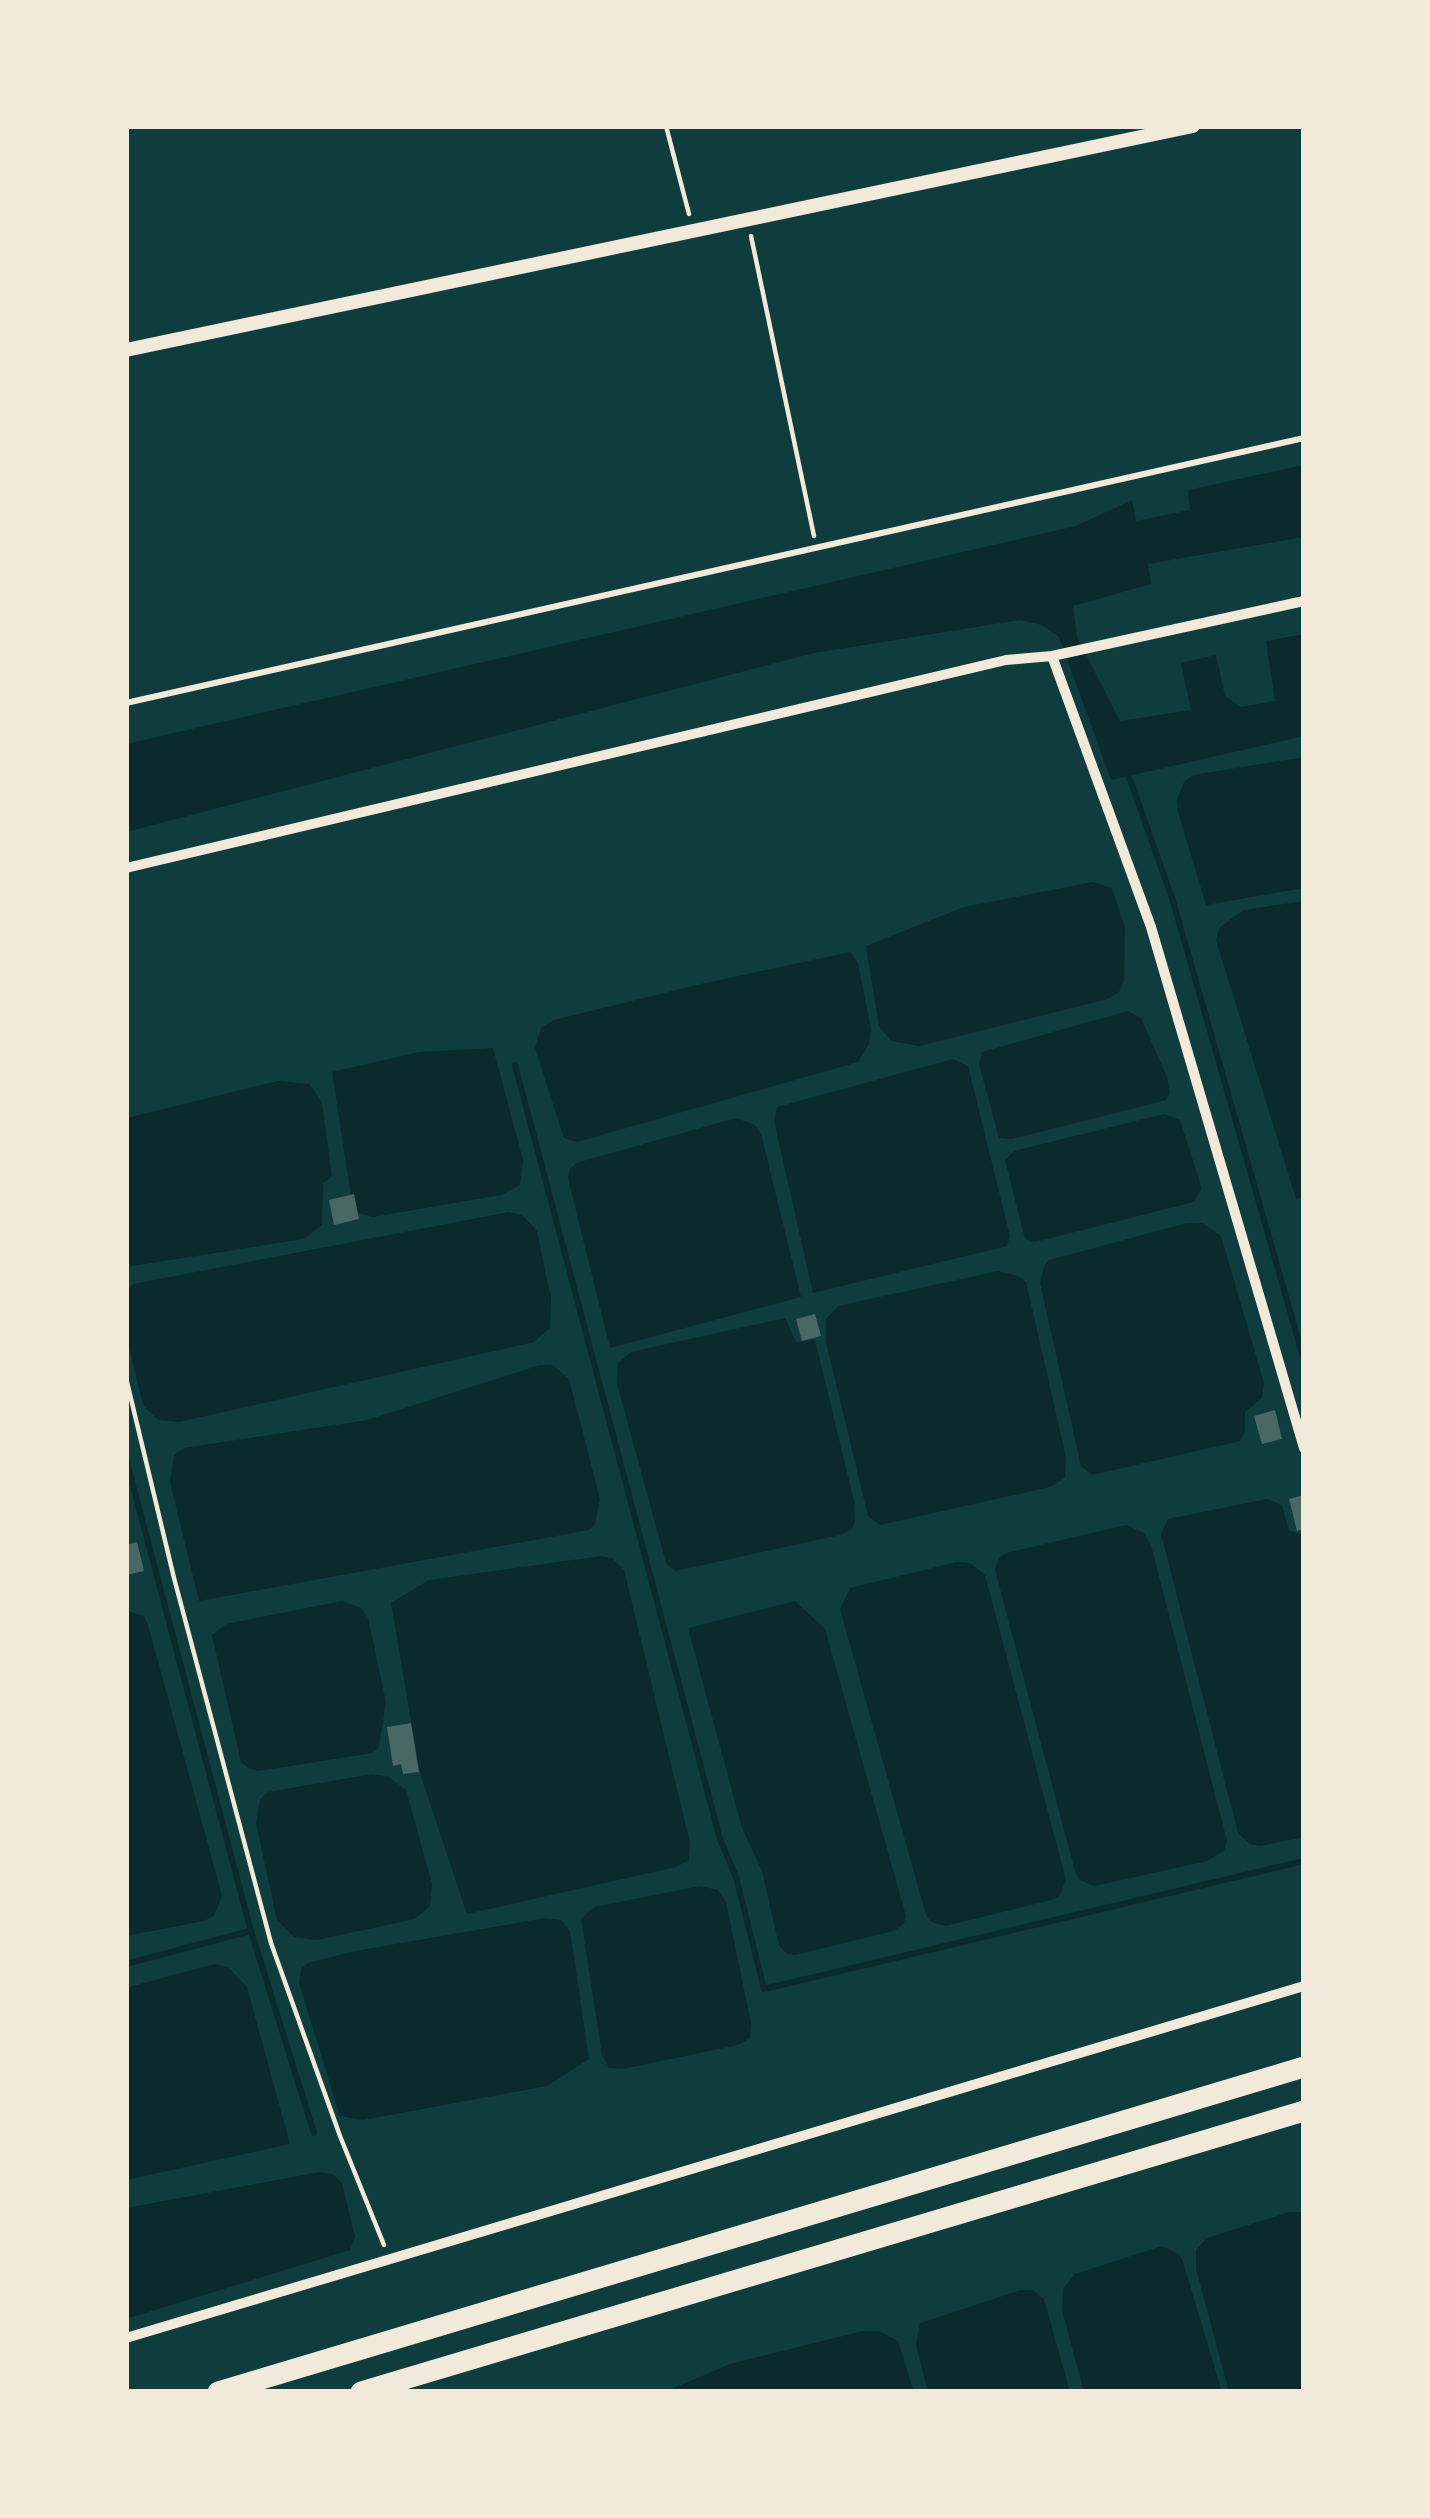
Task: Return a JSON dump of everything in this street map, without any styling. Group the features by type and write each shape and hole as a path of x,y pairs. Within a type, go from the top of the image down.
{"highway":[{"path":"218,2392 1304,2067"},
{"path":"362,2392 1304,2111"}],"street":[{"path":"126,350 1193,126"},
{"path":"126,868 1006,660 1052,656 1304,601"},
{"path":"1052,656 1151,927 1304,1448"},
{"path":"126,2338 1304,1986"}],"lane":[{"path":"126,703 1304,438"}],"path":[{"path":"666,126 692,228"},
{"path":"747,217 816,548"},
{"path":"126,1378 272,1943 340,2136 390,2259"}],"water":[{"path":"1304,465 1304,537 1148,564 1151,584 1073,606 1077,637 1120,721 1191,710 1181,663 1216,655 1225,696 1241,707 1275,701 1266,641 1304,634 1304,736 1111,780 1059,637 1042,625 1020,620 814,653 126,832 126,744 1076,526 1132,500 1136,521 1190,510 1188,490"},
{"path":"1304,757 1304,888 1206,905 1178,812 1184,782 1193,775"},
{"path":"1093,882 1112,888 1125,928 1124,981 1119,992 1108,999 919,1046 891,1041 879,1026 866,946 964,907"},
{"path":"1304,901 1304,1197 1296,1199 1216,940 1220,927 1244,910"},
{"path":"850,952 858,963 871,1029 869,1044 858,1062 577,1142 564,1138 535,1048 541,1028 554,1020"},
{"path":"1128,1011 1141,1018 1167,1077 1170,1094 1166,1100 1012,1139 999,1138 979,1064 982,1052"},
{"path":"493,1048 523,1160 520,1185 501,1195 373,1217 359,1213 352,1203 332,1072 419,1052"},
{"path":"953,1059 968,1066 1010,1236 1007,1246 813,1293 774,1121 777,1107"},
{"path":"278,1081 310,1084 322,1103 332,1177 323,1183 322,1225 304,1239 126,1267 126,1118"},
{"path":"1164,1114 1180,1120 1201,1189 1194,1202 1035,1242 1025,1239 1005,1160 1014,1151"},
{"path":"736,1118 755,1125 761,1134 801,1297 610,1348 568,1178 570,1169 576,1163"},
{"path":"509,1212 522,1215 537,1231 551,1299 550,1328 534,1342 179,1422 158,1420 143,1405 126,1336 126,1293 133,1284"},
{"path":"1202,1223 1221,1236 1264,1383 1262,1398 1245,1412 1240,1441 1092,1475 1081,1466 1040,1283 1044,1266 1049,1260"},
{"path":"998,1271 1026,1282 1066,1457 1065,1478 1050,1487 880,1525 868,1516 826,1342 826,1319 838,1306"},
{"path":"785,1318 796,1342 815,1340 855,1522 840,1535 675,1571 666,1563 617,1384 618,1363 631,1352"},
{"path":"540,1365 553,1365 569,1379 600,1499 595,1524 589,1530 199,1601 170,1482 174,1455 184,1448 367,1420"},
{"path":"1267,1499 1282,1505 1289,1531 1304,1534 1304,1837 1260,1846 1238,1833 1161,1534 1168,1519"},
{"path":"1126,1525 1144,1533 1151,1545 1227,1841 1224,1851 1207,1861 1094,1886 1080,1880 1075,1871 995,1570 1006,1553"},
{"path":"612,1558 624,1570 690,1843 689,1860 676,1867 467,1914 420,1773 391,1603 429,1580"},
{"path":"957,1562 970,1563 985,1575 1066,1880 1059,1897 946,1926 931,1922 926,1915 840,1609 850,1588"},
{"path":"342,1601 361,1608 368,1618 386,1702 379,1747 373,1753 258,1771 248,1768 241,1762 212,1635 226,1624"},
{"path":"795,1601 825,1629 906,1916 894,1931 795,1955 779,1945 762,1871 742,1828 688,1628"},
{"path":"128,1611 144,1616 148,1625 222,1896 214,1916 204,1921 126,1936"},
{"path":"373,1774 389,1777 406,1790 432,1884 430,1906 415,1919 317,1940 294,1937 277,1920 256,1823 260,1799 268,1792"},
{"path":"700,1886 718,1890 726,1902 750,2038 738,2045 609,2068 602,2055 581,1919 594,1907"},
{"path":"545,1918 561,1920 570,1931 589,2059 547,2086 363,2120 340,2116 299,1983 301,1969 350,1952"},
{"path":"214,1964 228,1967 247,1987 290,2144 126,2180 126,1988"},
{"path":"320,2172 333,2174 342,2183 355,2237 350,2250 126,2319 126,2208"},
{"path":"1289,2212 1304,2212 1304,2392 1229,2392 1196,2269 1196,2250 1207,2238"},
{"path":"1162,2246 1179,2254 1183,2262 1222,2392 1084,2392 1062,2310 1063,2289 1075,2274"},
{"path":"1033,2290 1044,2299 1070,2392 928,2392 916,2346 920,2323"},
{"path":"879,2331 898,2341 914,2392 672,2389 730,2364"}],"building":[{"path":"354,1194 359,1219 334,1225 329,1200"},
{"path":"815,1314 821,1336 802,1341 796,1319"},
{"path":"1275,1410 1282,1439 1262,1444 1254,1416"},
{"path":"1304,1495 1304,1529 1297,1531 1289,1499"},
{"path":"137,1542 144,1571 126,1575 126,1545"},
{"path":"411,1723 419,1772 403,1774 401,1764 393,1766 387,1727"}],"waterway":[{"path":"1127,771 1173,901 1304,1360"},
{"path":"515,1065 764,1989 1304,1861"},
{"path":"126,1459 251,1931 314,2133"},
{"path":"126,1964 250,1931"}]}
